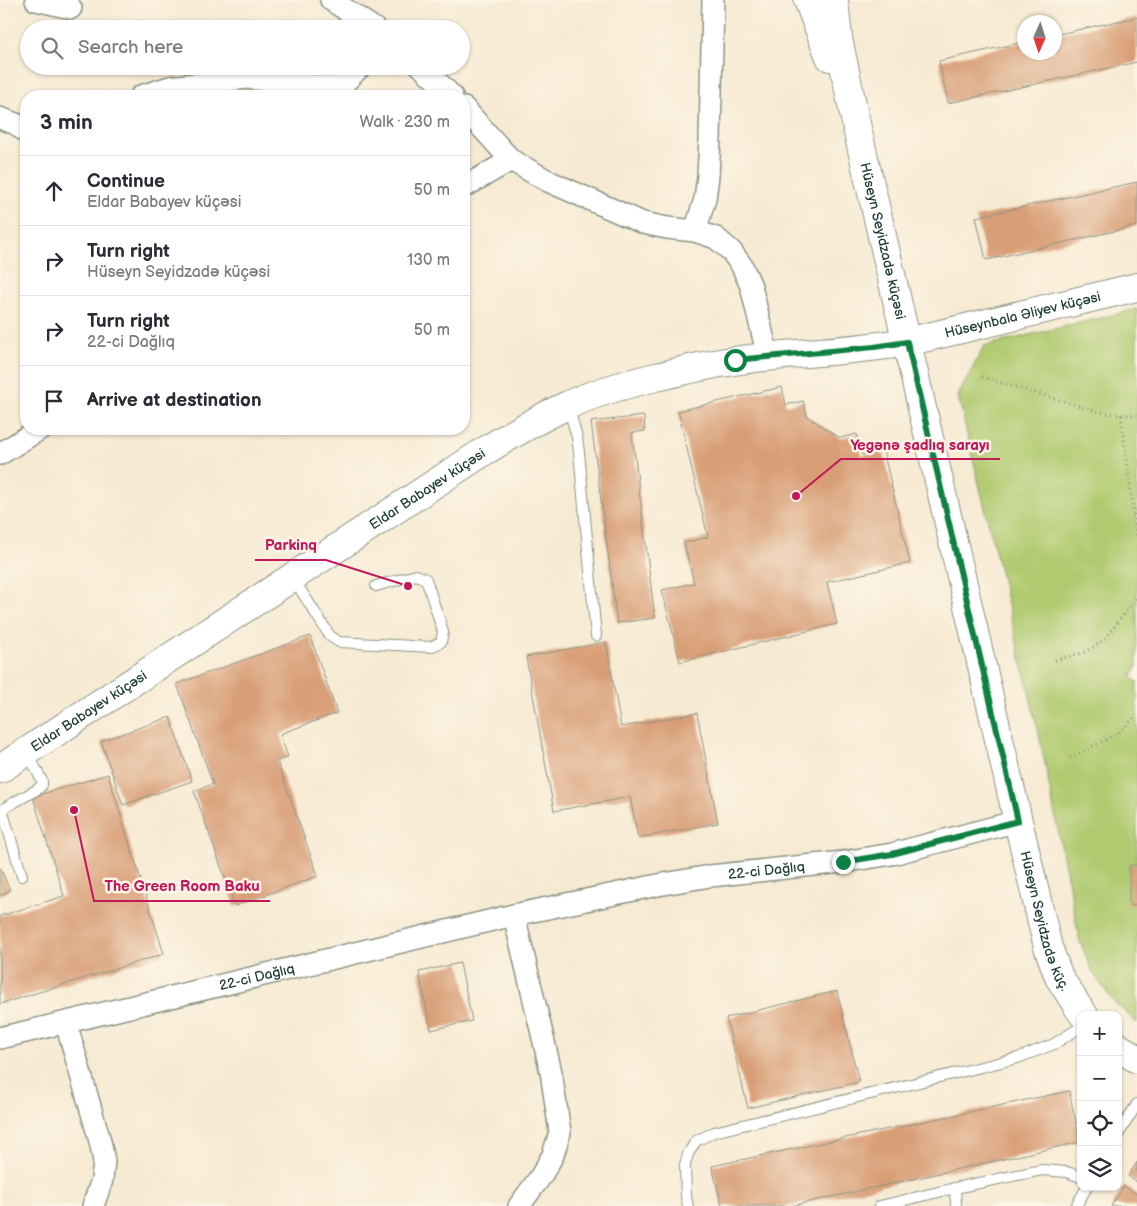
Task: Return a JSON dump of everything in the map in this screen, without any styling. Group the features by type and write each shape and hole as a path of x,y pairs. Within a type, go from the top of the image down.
{"street":[{"path":"36,0 71,8"},
{"path":"331,0 361,20"},
{"path":"694,231 705,199 708,176 711,129 712,0"},
{"path":"808,0 857,128"},
{"path":"834,0 838,38 857,128"},
{"path":"848,0 848,29 857,128"},
{"path":"337,90 352,75"},
{"path":"430,75 446,90"},
{"path":"160,90 170,87 247,78 322,90"},
{"path":"470,115 511,160 548,181 643,224 694,231 716,238 731,251 742,266 751,286 768,357"},
{"path":"0,118 20,127"},
{"name":"Hüseyn Seyidzadə küçəsi","path":"857,128 1018,821"},
{"path":"470,184 511,160"},
{"name":"Hüseynbala Əliyev küçəsi","path":"907,342 1137,287"},
{"name":"Eldar Babayev küçəsi","path":"0,769 483,452 531,423 568,405 628,384 726,362 907,342"},
{"path":"0,454 30,435"},
{"name":"22-ci Dağlıq","path":"0,1038 514,915 710,876 843,862 892,854 1018,821"},
{"name":"Hüseyn Seyidzadə küç.","path":"1018,821 1048,947 1059,977 1081,1011"},
{"path":"514,915 551,1072 560,1132 553,1155 541,1176 519,1206"},
{"path":"66,1023 104,1161 102,1180 93,1206"},
{"path":"1122,1049 1137,1059"}],"lane":[{"path":"568,405 579,452 596,636"},
{"path":"293,577 330,636 339,642 431,647 441,642 443,632 426,578 416,575 376,586"},
{"path":"22,876 3,811 6,807 42,785 42,781 28,752"},
{"path":"688,1206 685,1165 688,1154 696,1141 714,1132 1018,1058 1054,1044 1077,1030"},
{"path":"1122,1128 1137,1104"},
{"path":"880,1206 1042,1170 1067,1172 1077,1176"},
{"path":"955,1188 956,1206"},
{"path":"1076,1206 1085,1191"}],"path":[{"path":"982,377 1100,412 1137,415"},
{"path":"1121,415 1137,539"},
{"path":"1055,660 1086,652 1104,640 1137,597"},
{"path":"1070,758 1117,734 1137,715"}],"green space":[{"path":"1137,309 1137,666 1131,677 1137,682 1137,1023 1114,1002 1093,973 1080,942 1040,739 958,396 984,346"}],"building":[{"path":"1137,17 1137,62 948,103 939,61 1017,44 1017,60 1062,60 1062,33"},
{"path":"1137,182 1137,226 986,260 976,217"},
{"path":"782,387 786,405 803,401 807,416 840,438 857,434 862,455 883,450 910,563 827,582 837,624 680,662 662,590 694,583 684,543 708,537 678,411"},
{"path":"644,416 645,431 632,433 655,618 617,623 591,422"},
{"path":"310,636 337,713 280,734 288,757 277,761 318,876 235,906 194,791 213,784 177,684"},
{"path":"606,642 621,727 697,713 718,823 638,838 630,797 554,811 526,657"},
{"path":"170,717 192,781 123,805 101,741"},
{"path":"108,774 164,954 0,1004 0,916 64,896 33,797"},
{"path":"1129,865 1137,865 1137,905 1129,906"},
{"path":"0,868 10,890 0,896"},
{"path":"460,963 472,1021 431,1030 419,972"},
{"path":"837,991 859,1082 748,1108 726,1018"},
{"path":"1069,1091 1077,1128 1077,1143 791,1206 722,1206 712,1166"},
{"path":"1137,1162 1137,1182 1128,1176"},
{"path":"1124,1186 1137,1194 1137,1206 1111,1206"}],"place":[{"name":"Yegənə şadlıq sarayı","path":"796,496"},
{"name":"Parkinq","path":"408,586"},
{"name":"The Green Room Baku","path":"74,810"}],"route":[{"path":"735,360 874,347 907,342 1018,821 892,854 843,862"}]}
